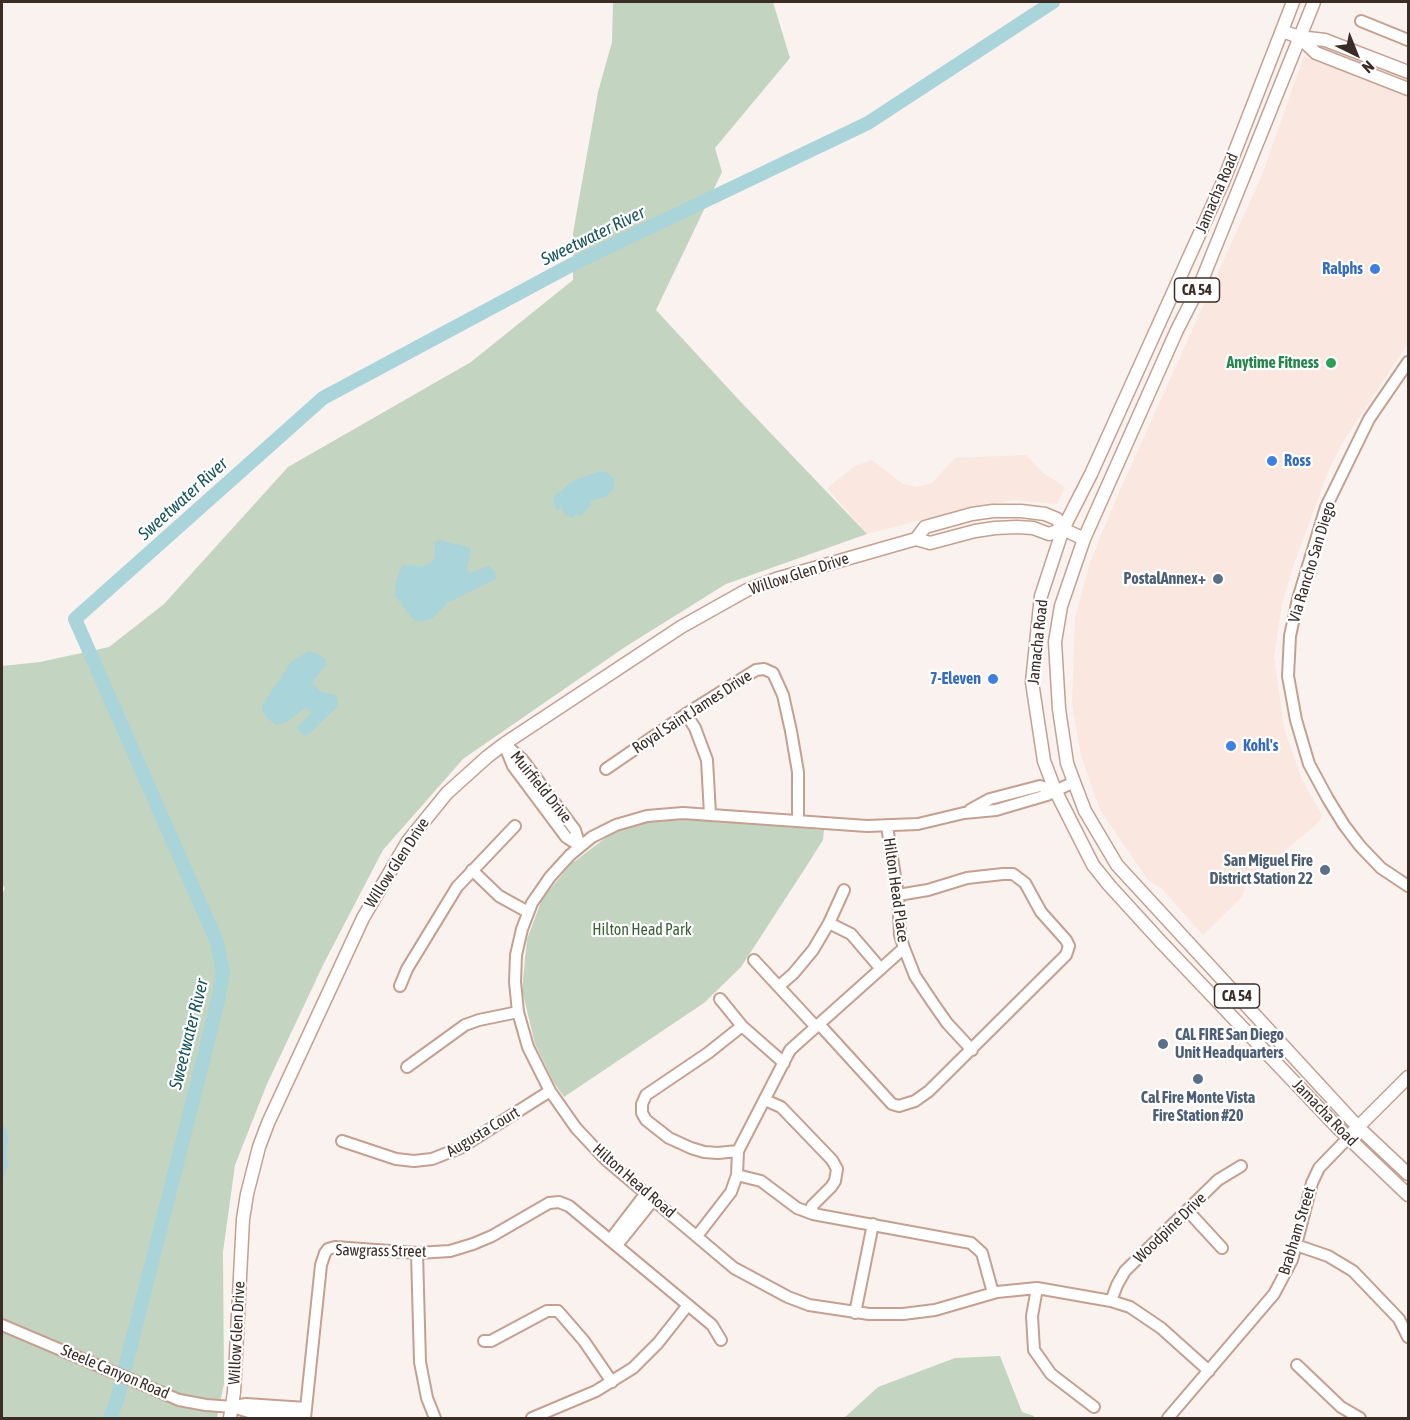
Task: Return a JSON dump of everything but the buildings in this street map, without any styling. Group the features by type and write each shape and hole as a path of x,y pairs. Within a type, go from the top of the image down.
{"main road":[{"name":"Jamacha Road","path":"1293,2 1222,182 1095,464 1063,529 1041,596 1032,682 1044,761 1055,790 1093,865 1108,885 1348,1138 1408,1194"},
{"name":"Jamacha Road","path":"1314,2 1200,285 1177,330 1084,538 1061,606 1055,642 1059,709 1067,763 1074,782 1085,811 1117,865 1358,1127 1408,1174"},
{"path":"1282,31 1299,37 1325,40 1408,72"},
{"path":"1299,37 1316,53 1408,89"},
{"name":"Willow Glen Drive","path":"916,539 925,527 972,514 993,511 1040,512 1057,519 1063,529 1084,538"},
{"name":"Willow Glen Drive","path":"232,1413 243,1219 252,1170 268,1123 359,926 391,868 418,826 447,793 504,744 681,627 729,599 776,579 916,539 930,543 994,528 1033,528 1049,534 1063,529"},
{"name":"Brabham Street","path":"1348,1138 1408,1077"}],"street":[{"path":"1361,21 1408,40"},
{"name":"Via Rancho San Diego","path":"1408,362 1369,419 1326,507 1298,598 1290,636 1288,676 1296,720 1309,764 1325,793 1360,846 1381,868 1408,886"},
{"name":"Royal Saint James Drive","path":"606,769 686,714 756,670 764,669 773,673 783,695 798,772 798,821"},
{"path":"686,714 695,728 707,760 710,814"},
{"name":"Muirfield Drive","path":"504,744 513,766 539,802 566,837 580,846"},
{"name":"Hilton Head Road","path":"1074,782 1047,795 996,810 964,813 918,824 887,826 669,813 640,818 610,828 580,846 550,877 528,912 519,937 515,965 518,1012 528,1047 550,1091 576,1128 599,1152 734,1268 788,1297 809,1305 855,1313 903,1314 935,1310 993,1293 1037,1288 1111,1301 1130,1307 1161,1328 1209,1371"},
{"path":"400,986 407,969 453,892 515,826"},
{"name":"Hilton Head Place","path":"887,826 898,895 900,935 904,948 915,976 947,1023 972,1050"},
{"path":"472,870 498,896 528,912"},
{"path":"754,960 892,1104 900,1106 915,1101 929,1091 972,1050 1066,955 1069,946 1041,912 1025,883 1013,874 1003,873 967,878 928,890 898,895"},
{"path":"779,986 793,974 813,950 829,923 844,890"},
{"path":"829,923 851,934 881,969"},
{"path":"697,1236 731,1192 737,1175 738,1151 790,1050 904,948"},
{"path":"720,999 742,1026 784,1063"},
{"path":"407,1066 469,1024 518,1012"},
{"path":"738,1151 718,1153 691,1149 669,1138 646,1120 642,1113 642,1104 646,1095 708,1053 742,1026"},
{"name":"Augusta Court","path":"342,1142 396,1159 432,1160 460,1148 550,1091"},
{"path":"765,1100 781,1107 832,1160 837,1169 835,1181 831,1187 812,1206 813,1214"},
{"name":"Brabham Street","path":"1168,1419 1275,1294 1287,1273 1312,1183 1319,1168 1348,1138"},
{"name":"Woodpine Drive","path":"1111,1301 1125,1271 1218,1180 1241,1166"},
{"path":"737,1175 761,1181 796,1208 813,1214 971,1243 982,1252 993,1293"},
{"path":"614,1242 650,1196"},
{"name":"Sawgrass Street","path":"305,1415 324,1253 335,1246 417,1253 450,1251 492,1236 549,1203 559,1202 569,1206 712,1325 721,1340"},
{"path":"1188,1211 1222,1248"},
{"path":"855,1313 873,1224"},
{"path":"1296,1245 1328,1256 1353,1271 1399,1319 1408,1336"},
{"path":"417,1253 420,1362 427,1398 435,1419"},
{"path":"1037,1288 1032,1316 1034,1350 1051,1374 1094,1407"},
{"path":"532,1419 612,1382 633,1368 658,1343 688,1305"},
{"path":"484,1341 490,1341 547,1311 558,1311 584,1341 612,1382"},
{"name":"Steele Canyon Road","path":"2,1325 179,1400 232,1413 246,1404 305,1415"},
{"path":"1297,1365 1341,1407 1360,1419"}],"shaded area":[{"path":"1304,56 1408,97 1408,343 1343,442 1328,472 1295,561 1282,604 1274,657 1284,728 1302,780 1322,815 1319,822 1248,882 1241,898 1203,935 1161,888 1148,880 1100,810 1081,756 1072,704 1075,618 1089,565 1116,499 1262,175"},
{"path":"1026,455 1043,473 1065,487 1057,504 1013,500 867,534 827,488 855,466 872,460 903,484 917,487 932,483 955,458"}],"green space":[{"path":"613,2 773,2 790,58 715,148 722,172 656,310 867,534 726,584 625,647 463,759 383,850 324,963 267,1084 235,1165 223,1252 224,1384 217,1418 2,1418 2,895 5,888 2,884 2,666 40,662 109,647 164,604 288,467 471,362 573,280 573,233 598,92 612,42"},
{"name":"Hilton Head Park","path":"683,818 824,830 823,840 741,967 704,1003 564,1097 554,1083 535,1044 522,990 527,939 542,899 571,864 612,833 641,823"},
{"path":"1000,1356 1022,1412 1034,1418 844,1418 878,1387 955,1358"}],"water":[{"path":"600,471 609,473 614,480 614,488 605,497 590,501 591,506 580,516 577,514 573,518 565,515 562,507 557,511 553,498 557,493 572,481"},
{"path":"440,540 471,548 467,570 470,573 489,566 496,573 496,579 447,603 433,618 419,622 413,619 395,596 396,581 404,565 424,566 432,562 435,557 435,543"},
{"path":"309,651 326,660 326,665 313,684 321,692 335,695 338,700 337,707 308,735 304,736 298,726 311,713 306,707 287,722 276,725 267,718 262,710 263,704 291,662"},
{"path":"2,1123 7,1130 8,1163 2,1183"}],"waterway":[{"name":"Sweetwater River","path":"110,1418 117,1400 217,1005 223,973 217,942 75,619 323,398 573,264 868,123 1053,2"}],"place":[{"name":"Ralphs","path":"1375,269"},
{"name":"Anytime Fitness","path":"1331,363"},
{"name":"Ross","path":"1272,461"},
{"name":"PostalAnnex+","path":"1218,579"},
{"name":"7-Eleven","path":"993,679"},
{"name":"Kohl's","path":"1231,746"},
{"name":"San Miguel Fire District Station 22","path":"1325,870"},
{"name":"CAL FIRE San Diego Unit Headquarters","path":"1163,1044"},
{"name":"Cal Fire Monte Vista Fire Station #20","path":"1198,1079"}]}
